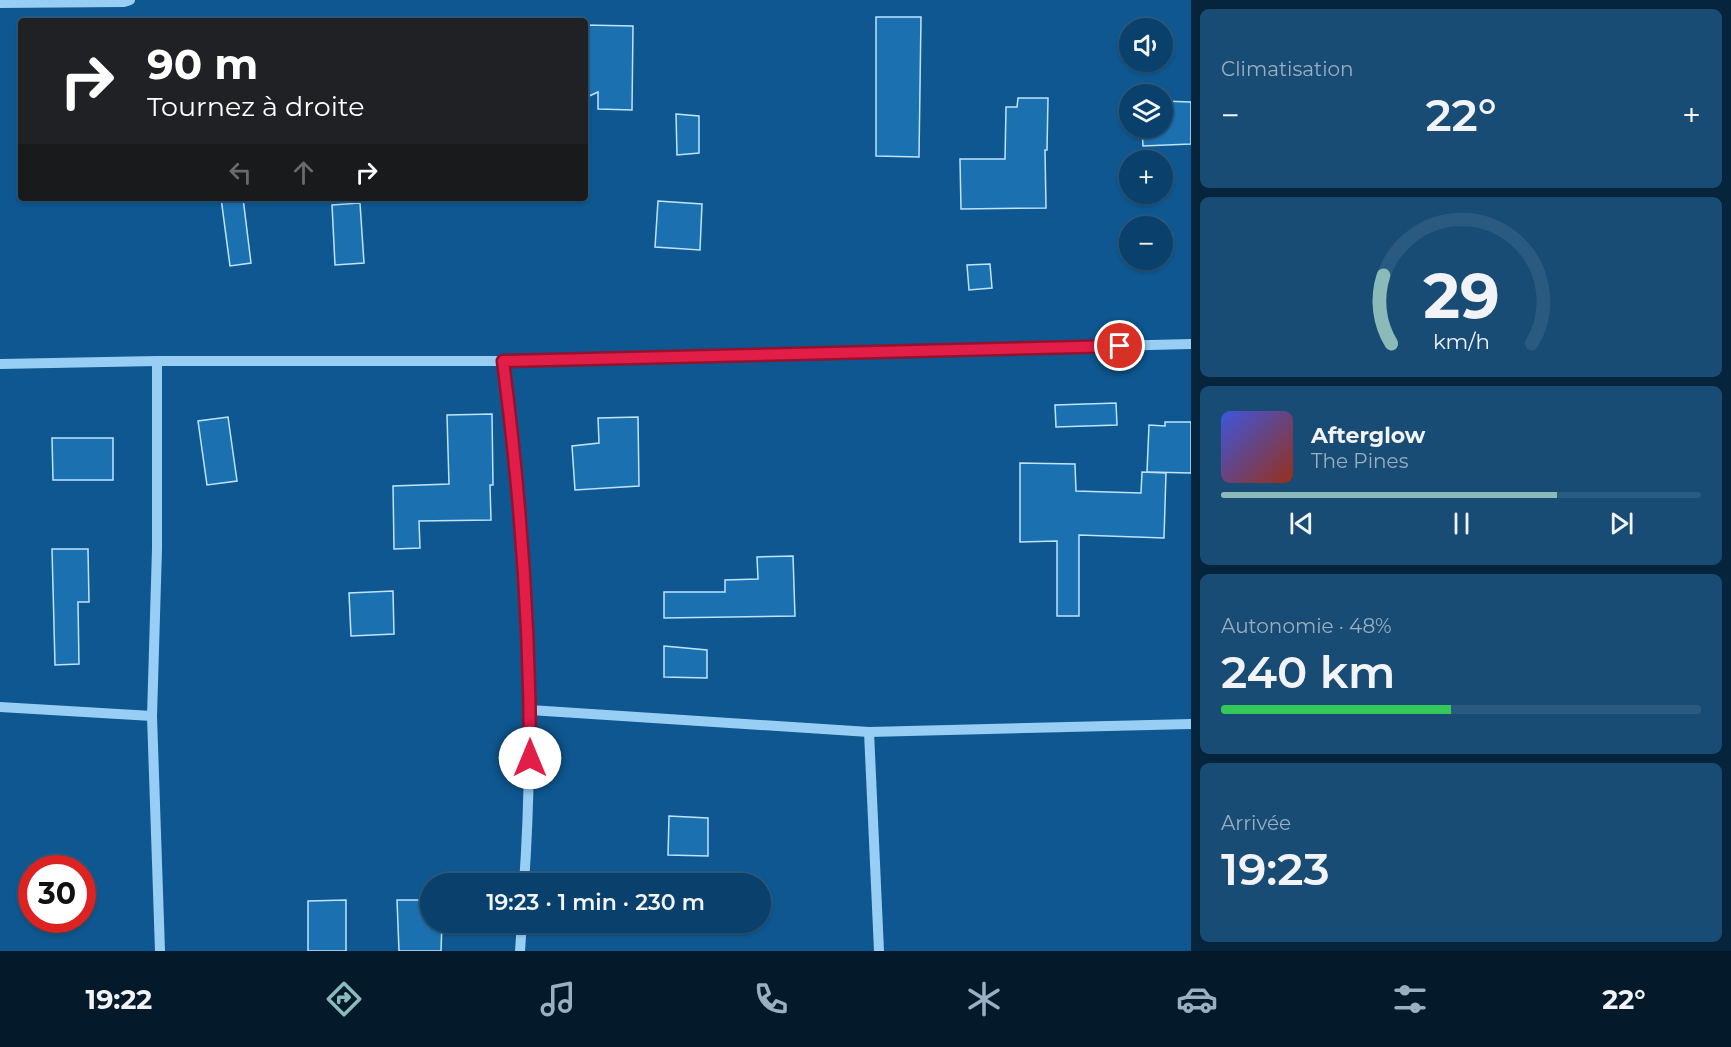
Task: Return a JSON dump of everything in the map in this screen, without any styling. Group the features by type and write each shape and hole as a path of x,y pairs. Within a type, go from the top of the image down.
{"street":[{"path":"0,3 124,2 130,0"},
{"path":"0,364 157,361 503,361 1191,344"},
{"path":"157,361 157,549 152,716 160,951"},
{"path":"503,361 515,448 530,710 530,806 525,873"},
{"path":"0,707 152,716"},
{"path":"530,710 868,732 1191,724"},
{"path":"868,732 879,951"},
{"path":"520,951 521,933"}],"building":[{"path":"876,17 921,17 919,157 876,156"},
{"path":"588,25 633,26 632,110 598,109 598,92 588,97"},
{"path":"1018,98 1048,98 1047,150 1045,150 1046,208 961,209 960,159 1005,159 1006,107 1017,107"},
{"path":"1173,101 1191,102 1191,144 1143,146 1143,138 1173,138"},
{"path":"676,114 699,116 699,153 677,155"},
{"path":"221,201 243,201 251,263 230,266"},
{"path":"658,201 702,204 700,250 655,247"},
{"path":"360,203 364,263 335,265 332,205"},
{"path":"990,264 992,288 969,290 967,265"},
{"path":"1116,403 1117,425 1056,427 1055,405"},
{"path":"492,414 491,520 419,521 420,548 394,549 393,486 449,484 447,415"},
{"path":"228,417 237,481 207,485 198,421"},
{"path":"638,417 639,486 575,490 572,446 599,443 598,418"},
{"path":"1165,422 1191,422 1191,473 1147,472 1149,425 1165,426"},
{"path":"52,438 113,438 113,480 53,480"},
{"path":"1020,463 1075,464 1076,491 1141,493 1142,472 1166,473 1164,538 1079,535 1079,616 1057,616 1057,541 1020,542"},
{"path":"52,549 88,549 89,602 78,602 79,664 55,665"},
{"path":"793,556 795,616 664,618 664,592 725,592 725,580 758,579 757,557"},
{"path":"393,591 394,634 351,636 349,593"},
{"path":"664,646 707,650 707,678 664,677"},
{"path":"669,816 708,818 708,856 668,855"},
{"path":"346,900 346,951 308,951 308,901"},
{"path":"397,900 420,900 420,933 442,933 441,951 399,951"}],"route":[{"path":"530,758 530,710 515,448 503,361 1120,346"}]}
